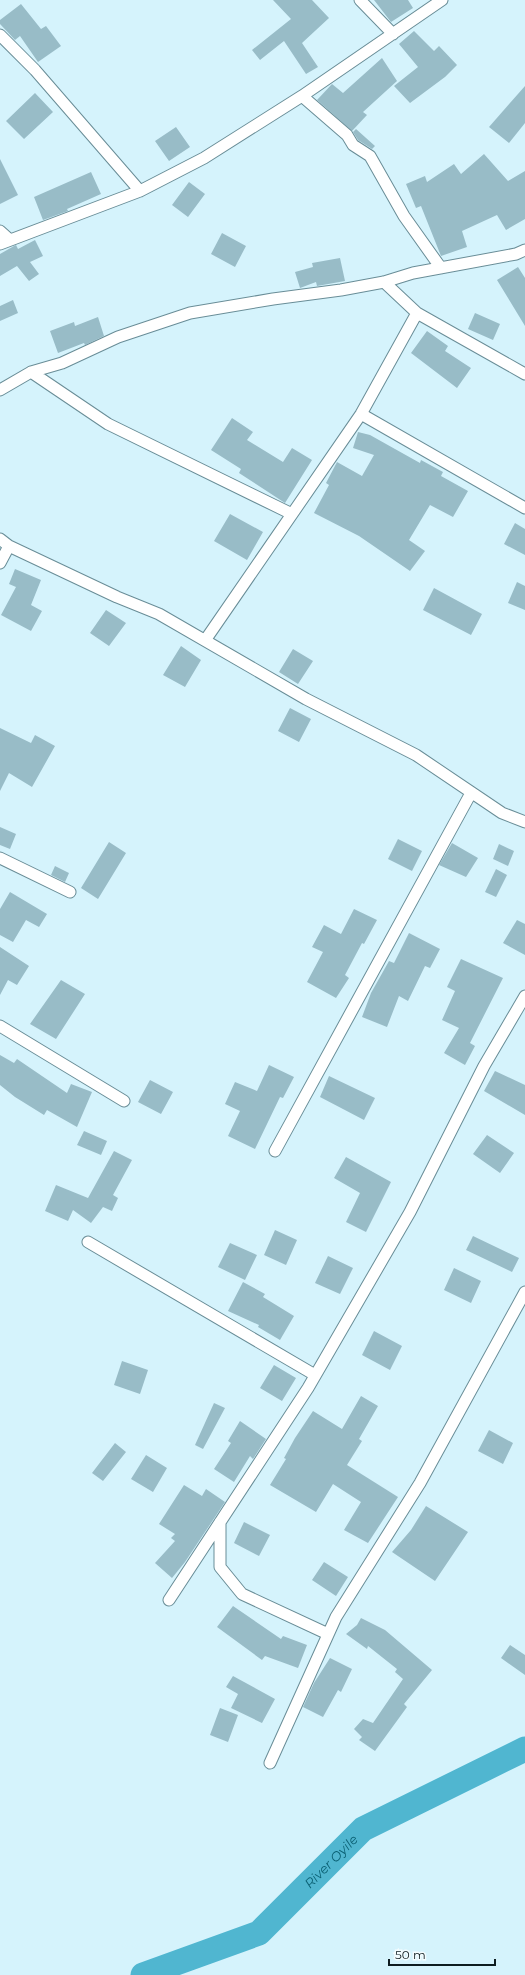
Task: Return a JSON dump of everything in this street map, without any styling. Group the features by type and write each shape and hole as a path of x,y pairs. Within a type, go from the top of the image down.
{"street":[{"path":"360,0 393,34"},
{"path":"0,231 5,242 140,191 204,158 302,96 442,0"},
{"path":"0,35 35,70 140,191"},
{"path":"302,96 347,135 353,145 370,156 404,216 441,268"},
{"path":"0,390 31,372 62,363 118,337 190,313 384,282 413,273 516,254 525,250"},
{"path":"384,282 417,313 525,374"},
{"path":"206,639 361,414 417,313"},
{"path":"31,372 108,424 292,514"},
{"path":"361,414 525,508"},
{"path":"0,563 5,543 117,597 159,614 206,639 306,699 416,755 471,793 502,812 525,822"},
{"path":"275,1151 471,793"},
{"path":"2,863 70,892"},
{"path":"169,1600 315,1375 410,1212 484,1066 525,996"},
{"path":"0,1026 124,1101"},
{"path":"88,1242 315,1375"},
{"path":"270,1763 336,1617 420,1483 525,1292"},
{"path":"220,1522 220,1567 242,1594 328,1634"}],"building":[{"path":"273,0 312,0 329,18 302,43 318,67 306,74 284,41 260,60 252,50 291,19"},
{"path":"374,0 408,0 413,8 391,22"},
{"path":"21,4 41,29 46,26 61,46 38,62 20,36 15,40 0,24 0,20"},
{"path":"414,31 434,51 439,46 457,65 445,77 410,103 394,86 418,67 399,44"},
{"path":"382,58 397,81 363,112 367,115 352,131 317,100 332,84 343,93"},
{"path":"525,86 525,123 509,143 489,127"},
{"path":"35,93 53,112 24,139 6,121"},
{"path":"176,127 190,147 169,161 155,141"},
{"path":"356,129 375,146 372,149 358,140 353,132"},
{"path":"484,154 508,181 525,171 525,219 506,230 497,215 462,231 467,247 441,256 421,206 416,208 406,184 425,176 427,182 454,164 461,174"},
{"path":"0,159 18,195 0,204"},
{"path":"91,172 101,194 67,209 68,211 43,220 34,197"},
{"path":"189,182 205,194 188,217 172,205"},
{"path":"222,233 246,246 235,267 211,254"},
{"path":"35,240 43,256 30,262 39,274 29,281 17,266 0,276 0,254 16,245 18,249"},
{"path":"340,258 345,281 317,286 316,282 300,288 295,272 313,267 312,263"},
{"path":"518,267 525,278 525,326 497,280"},
{"path":"13,300 18,313 0,321 0,306"},
{"path":"475,313 500,324 493,340 468,329"},
{"path":"98,317 104,336 85,345 84,343 58,353 50,331 74,322 75,326"},
{"path":"427,331 448,346 445,351 471,368 457,388 411,353"},
{"path":"232,418 253,432 247,440 283,462 292,448 312,460 285,503 239,473 241,469 211,450"},
{"path":"358,432 370,435 420,463 421,460 443,472 441,476 468,491 453,517 430,505 409,540 425,551 410,571 359,536 314,513 329,485 326,483 337,462 362,476 374,455 353,448"},
{"path":"230,514 263,532 247,560 214,541"},
{"path":"515,523 525,529 525,555 504,544"},
{"path":"15,569 41,580 31,605 42,611 31,631 1,615 16,587 9,584"},
{"path":"517,582 525,586 525,610 508,603"},
{"path":"434,588 482,614 471,635 423,610"},
{"path":"106,610 126,623 109,646 90,633"},
{"path":"181,646 201,660 185,687 163,675"},
{"path":"293,649 313,661 298,684 279,672"},
{"path":"290,708 311,719 299,742 278,731"},
{"path":"0,728 31,743 35,735 55,746 32,787 9,773 0,791"},
{"path":"0,827 16,834 10,849 0,845"},
{"path":"398,839 422,851 412,871 388,859"},
{"path":"109,842 126,853 98,899 81,888"},
{"path":"452,843 478,858 466,877 439,865"},
{"path":"499,844 514,851 508,866 493,859"},
{"path":"55,866 69,873 65,882 51,875"},
{"path":"496,869 507,875 496,897 485,892"},
{"path":"10,892 47,914 39,927 26,920 13,942 0,935 0,909"},
{"path":"354,909 377,920 364,944 362,943 345,975 349,978 336,998 307,982 323,952 312,947 324,925 341,934"},
{"path":"517,920 525,924 525,955 503,943"},
{"path":"409,933 440,949 430,968 425,966 408,1001 399,996 387,1027 362,1017 371,993 389,961 394,963"},
{"path":"0,947 29,966 17,985 8,980 0,995"},
{"path":"461,959 503,978 470,1043 475,1046 465,1065 444,1053 459,1028 442,1020 455,991 447,987"},
{"path":"61,980 85,994 56,1039 30,1024"},
{"path":"0,1055 14,1063 17,1059 67,1093 71,1084 92,1092 77,1127 47,1110 44,1115 15,1097 0,1085"},
{"path":"269,1065 294,1077 283,1098 280,1097 255,1149 228,1136 240,1111 225,1104 235,1082 257,1091"},
{"path":"495,1071 525,1085 525,1115 484,1091"},
{"path":"329,1076 375,1098 364,1120 320,1097"},
{"path":"150,1080 173,1092 161,1114 138,1102"},
{"path":"84,1131 107,1141 101,1155 77,1145"},
{"path":"487,1135 514,1153 500,1173 473,1154"},
{"path":"114,1151 132,1160 113,1195 118,1198 112,1211 103,1207 91,1223 73,1210 68,1221 45,1211 56,1185 88,1198"},
{"path":"346,1157 391,1182 366,1232 346,1222 360,1193 334,1178"},
{"path":"275,1230 297,1240 286,1265 264,1255"},
{"path":"473,1236 519,1258 512,1272 466,1250"},
{"path":"230,1243 257,1255 245,1280 218,1267"},
{"path":"328,1256 353,1268 340,1294 315,1283"},
{"path":"454,1268 481,1281 471,1303 444,1290"},
{"path":"243,1282 265,1294 263,1297 294,1316 280,1340 258,1327 259,1325 228,1311"},
{"path":"374,1331 402,1346 390,1370 362,1355"},
{"path":"122,1361 148,1370 140,1394 114,1385"},
{"path":"274,1365 296,1378 282,1401 260,1388"},
{"path":"361,1396 378,1406 359,1439 362,1441 347,1465 398,1497 368,1543 344,1530 361,1502 333,1484 316,1512 270,1485 286,1459 284,1458 295,1438 313,1411 342,1429"},
{"path":"214,1403 225,1408 203,1449 195,1445"},
{"path":"240,1421 266,1439 253,1459 250,1456 234,1482 214,1469 231,1443 228,1441"},
{"path":"489,1430 513,1443 503,1464 478,1451"},
{"path":"115,1443 126,1452 103,1481 92,1473"},
{"path":"146,1455 167,1468 153,1492 131,1479"},
{"path":"184,1485 202,1496 206,1489 225,1502 185,1562 172,1578 155,1563 175,1541 171,1538 175,1534 159,1524"},
{"path":"426,1506 468,1532 435,1581 392,1552 411,1530"},
{"path":"244,1522 270,1535 259,1556 234,1543"},
{"path":"324,1562 348,1577 336,1596 312,1580"},
{"path":"233,1606 281,1639 283,1636 307,1645 298,1668 265,1656 262,1660 217,1627"},
{"path":"361,1618 385,1630 432,1670 404,1704 407,1707 375,1751 359,1740 362,1737 354,1729 363,1719 373,1723 403,1679 395,1672 397,1669 368,1646 367,1649 346,1634 357,1625"},
{"path":"510,1645 525,1655 525,1675 501,1658"},
{"path":"330,1658 352,1669 341,1692 338,1690 323,1717 303,1707 314,1683"},
{"path":"233,1676 275,1699 262,1723 231,1708 238,1694 226,1687"},
{"path":"220,1708 238,1715 228,1742 210,1735"}],"waterway":[{"name":"River Oyile","path":"143,1975 259,1933 363,1829 525,1749"}]}
